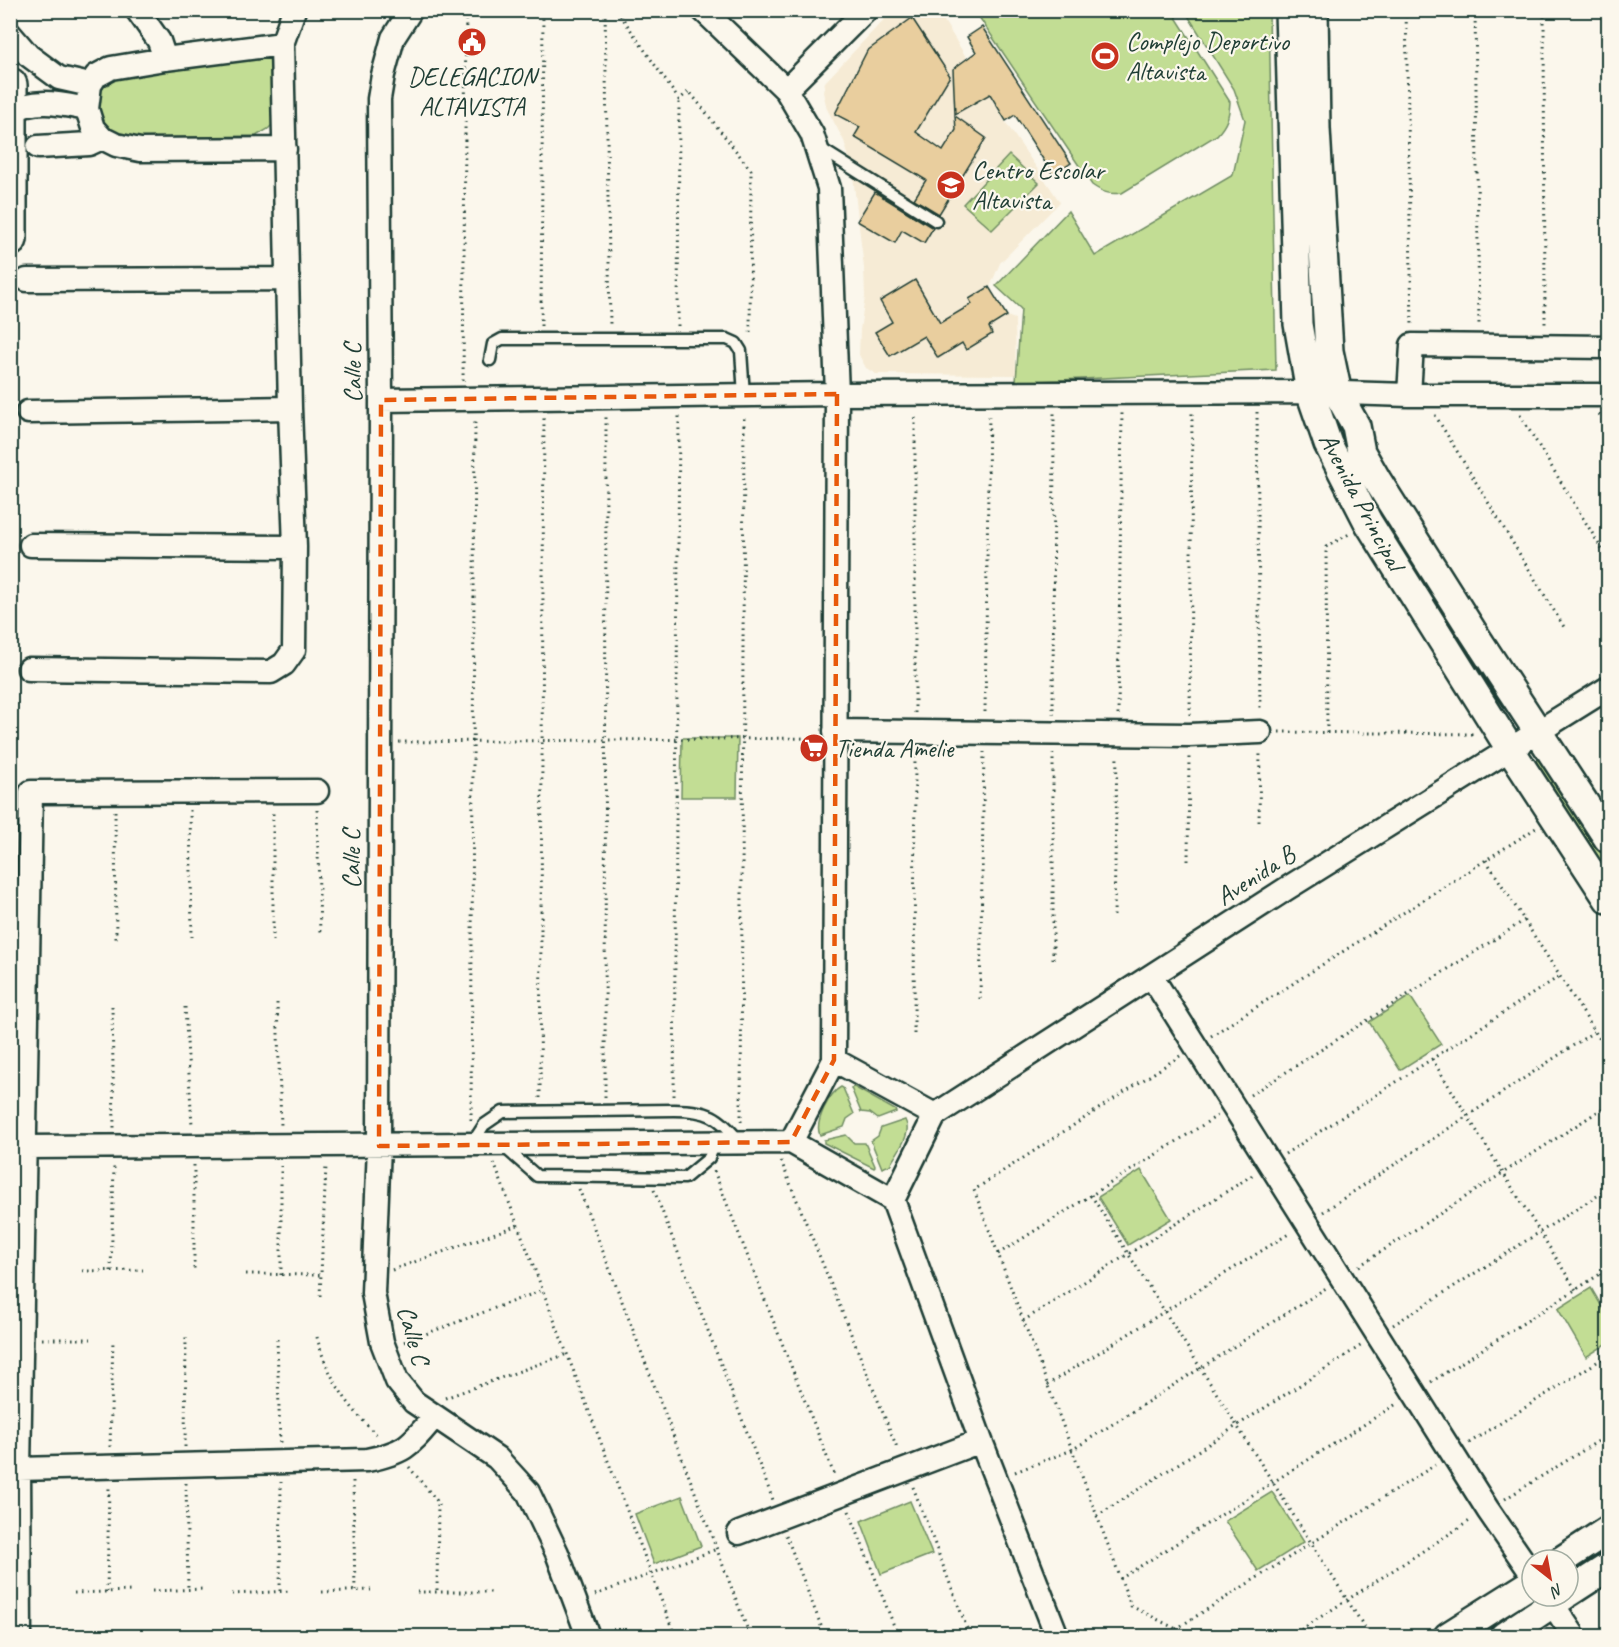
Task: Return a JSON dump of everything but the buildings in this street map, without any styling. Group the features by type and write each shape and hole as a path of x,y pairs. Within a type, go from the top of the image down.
{"highway":[{"path":"10,238 11,99"}],"street":[{"path":"137,10 159,41 165,59"},
{"path":"29,669 271,672 284,664 294,650 295,547 282,44 294,10"},
{"name":"Calle C","path":"411,10 393,38 382,75 378,99 381,400 379,1146 373,1293 385,1350 397,1381 414,1402 497,1458 528,1492 557,1553 588,1636"},
{"path":"703,10 786,90 812,134 829,188 837,394 834,1060 782,1142"},
{"path":"786,90 866,10"},
{"name":"Avenida Principal","path":"1289,10 1299,324 1310,392 1328,444 1368,522 1608,899"},
{"name":"Avenida Principal","path":"1314,10 1316,129 1328,339 1338,393 1356,426 1361,452 1377,480 1608,839"},
{"path":"10,34 28,55 59,78 90,85"},
{"path":"282,44 111,68 96,76 90,85 87,109 93,128 102,138 116,145 140,150 285,149"},
{"path":"11,99 20,107 55,102 87,109"},
{"path":"38,147 89,144 102,138"},
{"path":"27,280 288,279"},
{"path":"1416,395 1412,345 1608,347"},
{"path":"381,400 1123,392 1608,395"},
{"path":"28,412 290,408"},
{"path":"31,545 295,547"},
{"name":"Avenida B","path":"935,1115 1152,977 1506,742 1540,731 1608,688"},
{"path":"835,734 1190,735 1260,732"},
{"path":"20,1636 19,1469 31,792 317,791"},
{"path":"1152,977 1452,1454 1520,1557"},
{"path":"834,1060 935,1115 893,1200"},
{"path":"25,1147 486,1144 712,1150 741,1142 782,1142 893,1200 981,1441 1057,1636"},
{"path":"19,1469 367,1460 411,1445 428,1411"},
{"path":"739,1533 981,1441"},
{"path":"1580,1548 1608,1530"},
{"path":"1580,1584 1608,1567"},
{"path":"1448,1636 1520,1591"},
{"path":"1504,1636 1543,1608"},
{"path":"1563,1608 1574,1636"}],"lane":[{"path":"815,145 936,220"},
{"path":"489,360 493,344 502,339 727,339 736,343 741,351 744,395"},
{"path":"712,1150 685,1178 537,1176 486,1144 484,1125 503,1112 691,1110 712,1116 726,1124 741,1142"}],"path":[{"path":"466,10 473,741 486,1144 675,1636"},
{"path":"541,339 543,10"},
{"path":"605,10 610,339"},
{"path":"617,10 679,100 678,339"},
{"path":"1406,10 1412,345"},
{"path":"1475,10 1480,345"},
{"path":"1544,10 1545,346"},
{"path":"679,100 689,91 751,170 750,338 741,351"},
{"path":"1114,916 1123,392"},
{"path":"1188,861 1192,392"},
{"path":"1257,392 1260,822"},
{"path":"980,999 989,393"},
{"path":"1053,959 1054,393"},
{"path":"741,1142 744,395"},
{"path":"1416,395 1564,627"},
{"path":"1507,395 1608,559"},
{"path":"674,1110 679,396"},
{"path":"605,1111 606,397"},
{"path":"540,1112 544,398"},
{"path":"1327,733 1326,547 1368,522"},
{"path":"1260,732 1506,742"},
{"path":"380,743 743,738 835,734"},
{"path":"317,791 320,934"},
{"path":"115,792 116,941"},
{"path":"189,792 192,937"},
{"path":"273,792 273,942"},
{"path":"1190,1636 1131,1606 974,1190 1555,816"},
{"path":"1486,860 1608,1052"},
{"path":"998,1254 1524,920"},
{"path":"1023,1321 1560,976"},
{"path":"277,1003 282,1146 281,1275"},
{"path":"111,1271 114,1147 112,1006"},
{"path":"185,1007 194,1146 194,1271"},
{"path":"1047,1384 1307,1222 1595,1031"},
{"path":"1432,1059 1576,1290"},
{"path":"996,1479 1072,1450 1608,1105"},
{"path":"782,1142 970,1636"},
{"path":"320,1296 327,1146"},
{"path":"712,1150 898,1636"},
{"path":"574,1176 750,1636"},
{"path":"649,1177 825,1636"},
{"path":"1097,1516 1608,1189"},
{"path":"1091,1195 1370,1636"},
{"path":"374,1276 518,1225"},
{"path":"1120,1579 1608,1269"},
{"path":"82,1271 143,1270"},
{"path":"246,1274 321,1275"},
{"path":"385,1350 543,1290"},
{"path":"186,1336 185,1464 188,1589"},
{"path":"317,1337 321,1355 351,1408 396,1452 438,1502 437,1592"},
{"path":"21,1339 91,1339"},
{"path":"277,1339 281,1462 280,1591"},
{"path":"107,1592 114,1340"},
{"path":"428,1411 567,1354"},
{"path":"1176,1629 1608,1355"},
{"path":"1291,1636 1608,1435"},
{"path":"353,1460 355,1591"},
{"path":"576,1603 717,1549"},
{"path":"152,1591 204,1588"},
{"path":"322,1592 371,1590"},
{"path":"74,1593 133,1591"},
{"path":"232,1594 291,1591"},
{"path":"417,1592 495,1592"}],"highlighted area":[{"path":"837,394 834,1060 791,1142 379,1146 381,400"}],"shaded area":[{"name":"Centro Escolar Altavista","path":"892,11 938,11 1008,126 1060,202 1000,263 990,287 1007,316 1015,319 1016,375 876,374 866,368 859,355 865,297 864,268 852,168 844,141 827,109 823,92 825,82"}],"green space":[{"name":"Complejo Deportivo Altavista","path":"975,11 1172,11 1230,102 1227,120 1217,135 1122,193 1113,194 1102,191 1092,185"},
{"path":"1185,11 1269,11 1276,370 1016,382 1021,309 996,286 1068,211 1095,256 1233,175 1245,120 1234,89"},
{"path":"264,51 275,63 277,120 256,136 131,138 113,132 100,119 101,88 117,73"},
{"path":"1009,155 1039,183 992,230 963,204"},
{"path":"682,738 738,738 737,797 681,797"},
{"path":"1542,757 1608,852 1608,886 1534,763"},
{"path":"1410,996 1441,1044 1400,1070 1369,1022"},
{"path":"841,1087 854,1114 847,1119 844,1127 820,1135 819,1123 824,1109 832,1095"},
{"path":"854,1087 896,1112 878,1119 870,1113 861,1112 851,1088"},
{"path":"905,1120 906,1137 890,1165 882,1168 871,1141 878,1136 881,1128"},
{"path":"846,1135 854,1143 865,1143 874,1168 824,1143 824,1140"},
{"path":"1141,1170 1171,1219 1128,1245 1098,1197"},
{"path":"1591,1288 1608,1317 1608,1343 1586,1357 1558,1309"},
{"path":"1272,1492 1304,1542 1258,1571 1225,1521"},
{"path":"682,1496 701,1546 654,1564 635,1514"},
{"path":"910,1501 932,1554 881,1574 861,1521"}],"place":[{"name":"DELEGACION ALTAVISTA","path":"472,42"},
{"name":"Complejo Deportivo Altavista","path":"1105,56"},
{"name":"Centro Escolar Altavista","path":"951,185"},
{"name":"Tienda Amelie","path":"814,748"}]}
